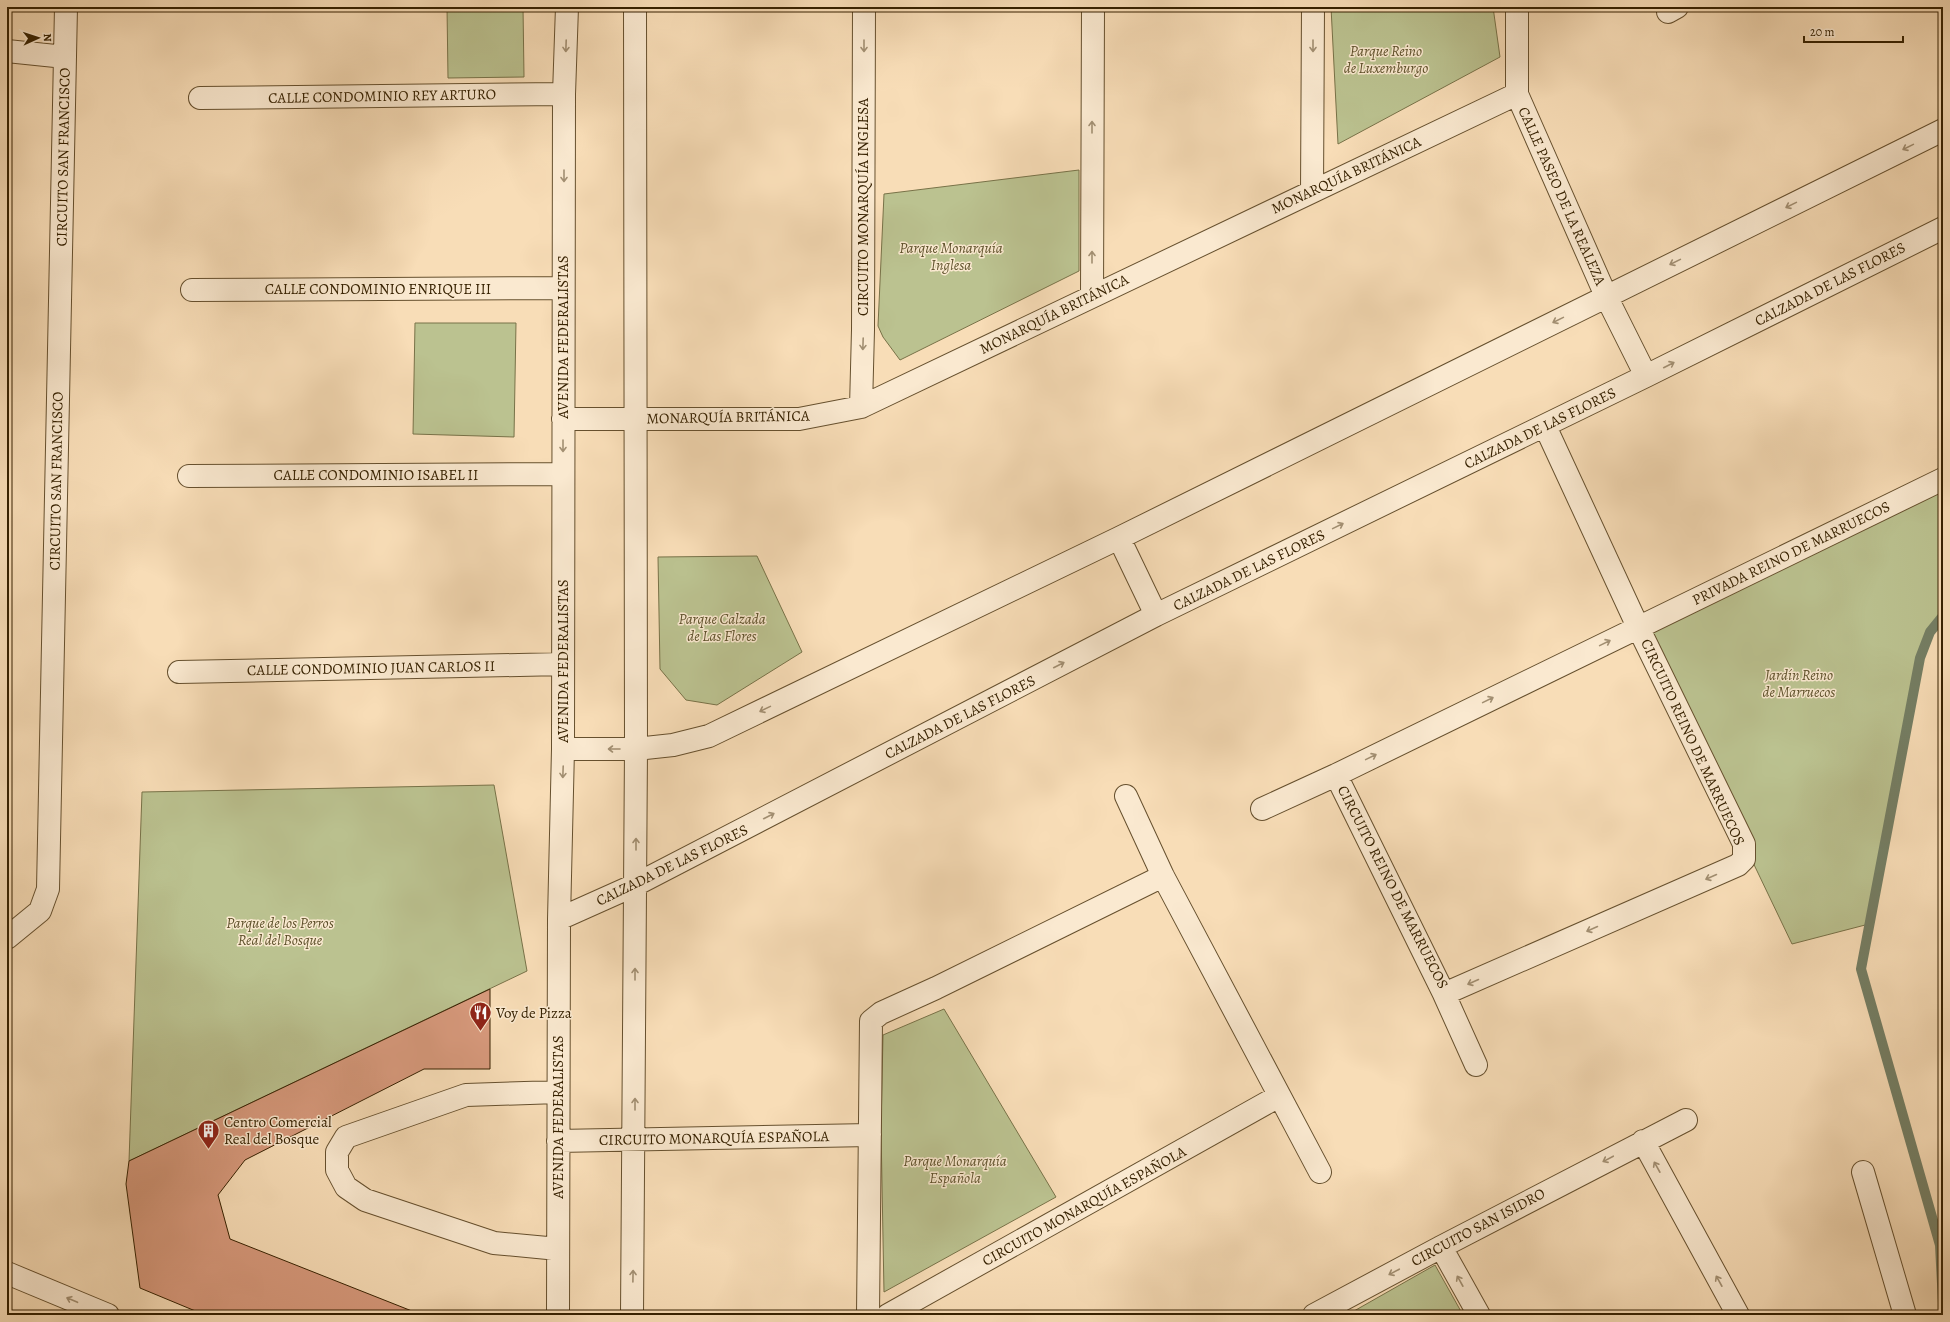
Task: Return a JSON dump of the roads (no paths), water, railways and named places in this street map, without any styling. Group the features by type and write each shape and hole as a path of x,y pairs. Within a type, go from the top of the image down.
{"street":[{"name":"CIRCUITO SAN FRANCISCO","path":"7,938 40,911 48,889 66,7"},
{"name":"AVENIDA FEDERALISTAS","path":"558,1315 559,919 564,749 564,94 567,7"},
{"path":"632,1315 636,749 635,7"},
{"name":"CIRCUITO MONARQUÍA INGLESA","path":"861,407 863,330 864,7"},
{"path":"1092,7 1092,296"},
{"path":"1312,191 1313,7"},
{"name":"CALLE PASEO DE LA REALEZA","path":"1517,7 1517,94 1606,296 1646,376"},
{"path":"7,51 65,57"},
{"name":"CALLE CONDOMINIO REY ARTURO","path":"200,98 564,94"},
{"name":"MONARQUÍA BRITÁNICA","path":"563,419 799,419 861,407 1517,94"},
{"path":"564,749 636,749 673,745 709,736 1119,538 1943,130"},
{"name":"CALZADA DE LAS FLORES","path":"559,919 635,885 1156,615 1545,426 1943,228"},
{"name":"CALLE CONDOMINIO ENRIQUE III","path":"192,290 564,288"},
{"name":"CIRCUITO REINO DE MARRUECOS","path":"1545,426 1638,627 1744,844 1744,859 1738,865 1444,994 1336,774 1638,627"},
{"name":"CALLE CONDOMINIO ISABEL II","path":"189,476 563,474"},
{"name":"PRIVADA REINO DE MARRUECOS","path":"1638,627 1943,479"},
{"path":"1119,538 1156,615"},
{"name":"CALLE CONDOMINIO JUAN CARLOS II","path":"179,672 563,664"},
{"path":"1262,809 1336,774"},
{"path":"1126,796 1163,876 1320,1172"},
{"path":"868,1315 871,1021 881,1013 936,988 1163,876"},
{"path":"1444,994 1476,1065"},
{"path":"558,1092 466,1095 346,1137 337,1152 337,1170 346,1187 365,1200 494,1244 558,1249"},
{"name":"CIRCUITO MONARQUÍA ESPAÑOLA","path":"888,1315 1280,1096"},
{"name":"CIRCUITO SAN ISIDRO","path":"1314,1315 1643,1141 1686,1120"},
{"name":"CIRCUITO MONARQUÍA ESPAÑOLA","path":"558,1141 870,1135"},
{"path":"1643,1141 1738,1315"},
{"path":"1862,1172 1905,1315"},
{"path":"1441,1247 1479,1315"},
{"path":"7,1273 108,1315"}],"waterway":[{"path":"1943,616 1930,632 1920,658 1861,969 1940,1245 1943,1303"}],"place":[{"name":"Voy de Pizza","path":"481,1032"},
{"name":"Centro Comercial Real del Bosque","path":"208,1150"}],"park label":[{"name":"Parque Reino de Luxemburgo","path":"1386,60"},
{"name":"Parque Monarquía Inglesa","path":"951,256"},
{"name":"Parque Calzada de Las Flores","path":"722,628"},
{"name":"Jardín Reino de Marruecos","path":"1799,684"},
{"name":"Parque de los Perros Real del Bosque","path":"280,932"},
{"name":"Parque Monarquía Española","path":"955,1170"}]}
